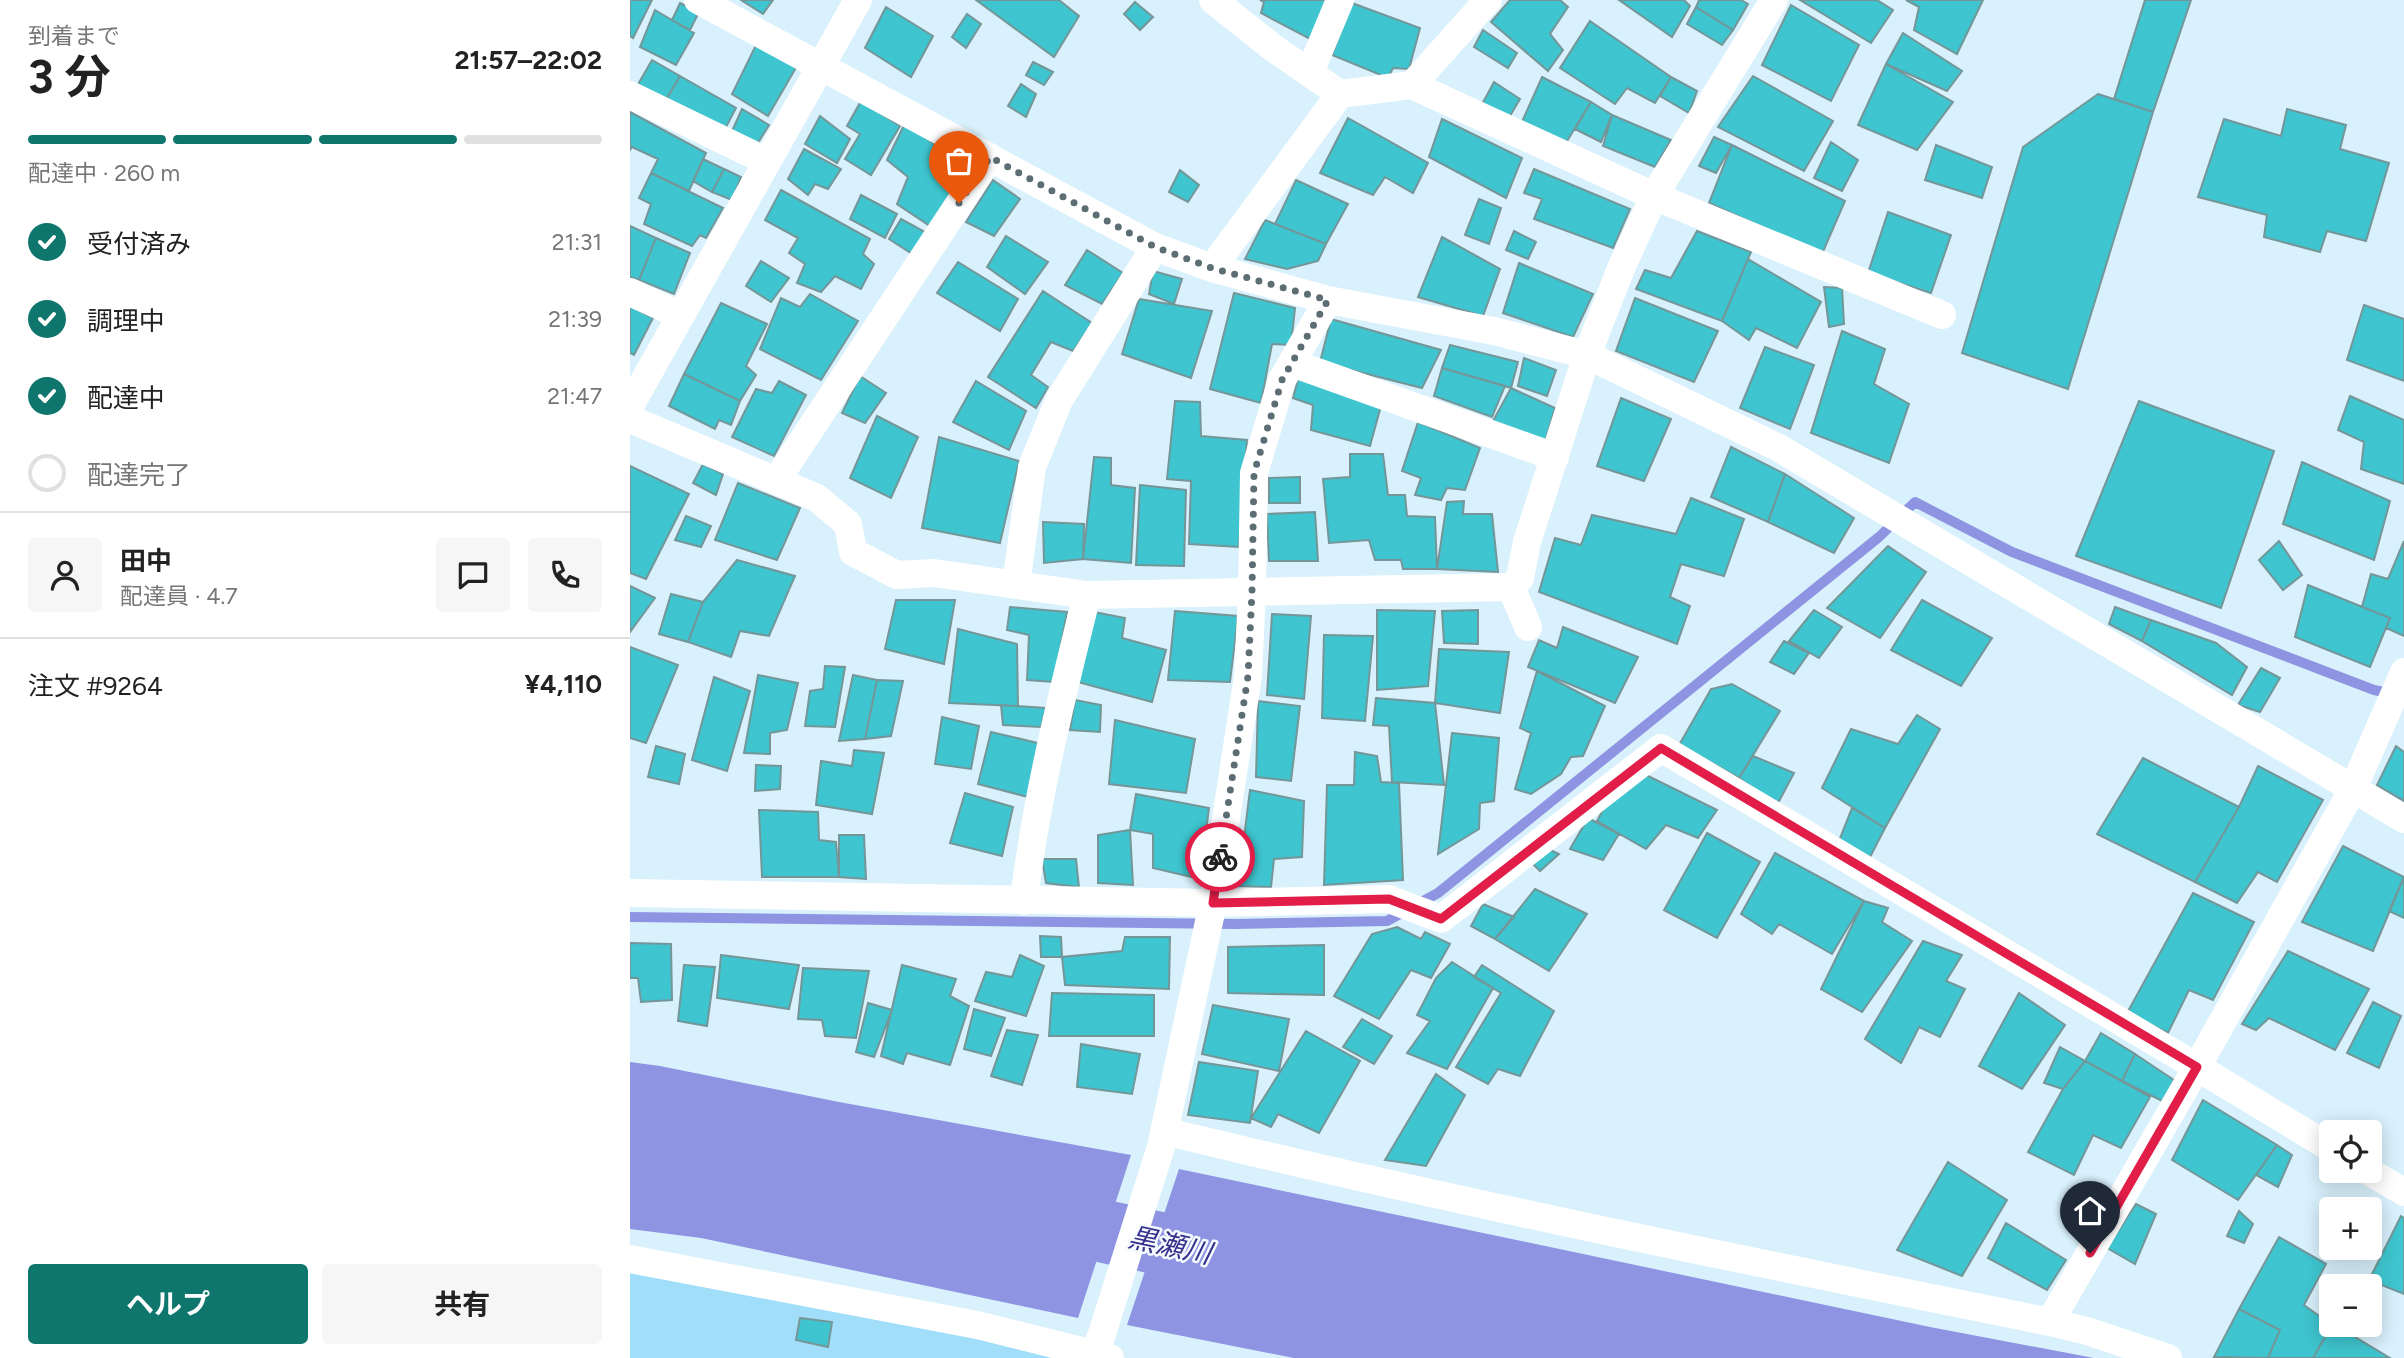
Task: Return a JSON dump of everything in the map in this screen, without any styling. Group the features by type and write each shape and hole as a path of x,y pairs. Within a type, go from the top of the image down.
{"street":[{"path":"698,0 1155,247 1212,268 1328,300 1494,331 1587,355 1779,448 2404,819"},
{"path":"630,406 858,0"},
{"path":"1213,0 1272,47 1340,94 1412,85 1654,196 1942,315"},
{"path":"1310,72 1340,0"},
{"path":"1412,85 1488,0"},
{"path":"630,419 817,498 848,524 853,552 897,575 933,573 1087,595 1511,587 1520,578 1527,542 1587,355 1622,266 1654,196 1767,2"},
{"path":"1212,268 1340,94"},
{"path":"630,95 766,162"},
{"path":"776,481 990,157"},
{"path":"1016,584 1032,467 1059,400 1155,247"},
{"path":"630,292 680,315"},
{"path":"630,1259 977,1325 1099,1352 1163,1139 1213,903 1248,676 1254,473 1282,380 1328,300"},
{"path":"1292,363 1555,457"},
{"path":"1511,587 1528,627"},
{"path":"1024,901 1048,750 1087,595"},
{"path":"2050,1322 2353,789 2404,673"},
{"path":"630,893 1213,903 1389,899 1441,919 1661,748 2319,1141"},
{"path":"1163,1139 1320,1169 1583,1227 2050,1322 2087,1331 2168,1358"},
{"path":"2382,1179 2404,1192"}],"shaded area":[{"path":"630,1272 838,1305 1069,1358 630,1358"}],"water":[{"path":"630,1062 1131,1155 1078,1318 701,1238 630,1229"},
{"path":"1179,1169 1930,1327 2094,1358 1294,1358 1127,1325"}],"building":[{"path":"630,0 652,0 633,38 630,36"},
{"path":"741,0 773,0 763,14"},
{"path":"976,0 1059,0 1079,16 1054,57"},
{"path":"1260,0 1329,0 1310,39 1261,13 1264,2"},
{"path":"1510,0 1560,0 1568,7 1550,34 1563,50 1548,71 1491,22"},
{"path":"1619,0 1684,0 1690,6 1672,37"},
{"path":"1699,0 1741,0 1748,4 1733,30 1696,7"},
{"path":"1800,0 1877,0 1893,10 1871,43"},
{"path":"1906,0 1983,0 1957,54 1914,30 1919,7"},
{"path":"2145,0 2191,0 2153,112 2114,99"},
{"path":"1135,2 1153,17 1140,30 1124,14"},
{"path":"680,3 699,12 690,30 672,20"},
{"path":"1352,3 1420,28 1409,69 1393,68 1388,78 1332,55"},
{"path":"1791,5 1859,45 1831,101 1762,65"},
{"path":"886,7 933,36 911,77 865,48"},
{"path":"1696,7 1733,30 1722,45 1687,24"},
{"path":"655,10 694,33 676,65 640,47"},
{"path":"967,14 981,24 966,48 952,37"},
{"path":"1590,21 1671,77 1655,103 1627,88 1615,104 1560,68"},
{"path":"1483,30 1517,53 1508,68 1474,47"},
{"path":"1903,33 1962,71 1947,91 1886,64"},
{"path":"756,45 797,66 768,116 732,94"},
{"path":"652,60 680,76 666,100 637,86"},
{"path":"1033,62 1053,72 1044,85 1026,75"},
{"path":"1886,64 1953,102 1917,150 1858,125"},
{"path":"680,76 736,108 725,129 666,100"},
{"path":"1753,76 1833,121 1804,171 1718,127"},
{"path":"1542,77 1591,102 1564,146 1520,126"},
{"path":"1671,77 1697,91 1689,113 1660,96"},
{"path":"1494,82 1520,99 1507,121 1481,106"},
{"path":"1021,84 1036,94 1026,117 1008,106"},
{"path":"2098,94 2153,112 2068,389 1962,353 2023,147"},
{"path":"861,101 900,126 871,175 845,159 860,134 847,126"},
{"path":"1591,102 1612,115 1601,142 1575,129"},
{"path":"742,109 769,125 756,146 731,133"},
{"path":"2287,109 2346,125 2340,149 2389,163 2366,241 2327,231 2320,252 2264,237 2267,215 2198,197 2224,119 2281,136"},
{"path":"630,112 706,153 689,191 651,173 658,159 632,147 630,150"},
{"path":"1612,115 1671,140 1655,167 1603,146"},
{"path":"820,116 850,139 837,163 805,144"},
{"path":"1348,118 1428,163 1413,193 1385,177 1373,195 1320,173"},
{"path":"1442,119 1522,158 1506,198 1429,157"},
{"path":"905,123 969,169 930,226 897,204 908,177 887,160"},
{"path":"1714,137 1732,145 1716,173 1699,166"},
{"path":"1831,142 1858,160 1842,191 1814,178"},
{"path":"1732,145 1845,201 1822,254 1709,203"},
{"path":"1936,145 1992,167 1982,198 1925,180"},
{"path":"804,149 841,169 828,189 815,184 808,195 788,179"},
{"path":"703,159 724,169 712,192 693,181"},
{"path":"724,169 741,177 732,200 712,192"},
{"path":"1534,169 1630,209 1613,248 1534,219 1542,199 1524,193"},
{"path":"1180,170 1199,185 1188,202 1169,192"},
{"path":"651,173 723,208 706,238 700,235 692,246 644,224 651,204 639,198"},
{"path":"993,180 1020,199 994,236 966,222"},
{"path":"1296,180 1348,204 1326,244 1275,224"},
{"path":"781,190 870,239 863,254 874,264 861,289 835,276 821,292 797,283 805,264 789,253 798,238 765,220"},
{"path":"861,195 897,214 885,238 850,219"},
{"path":"1479,199 1501,208 1489,244 1465,235"},
{"path":"1888,212 1951,235 1931,293 1868,273"},
{"path":"901,219 927,233 912,254 889,239"},
{"path":"1265,220 1326,244 1318,261 1287,269 1245,259"},
{"path":"630,226 656,238 639,280 630,277"},
{"path":"1514,231 1536,242 1528,259 1506,250"},
{"path":"1697,231 1751,252 1722,321 1636,289 1645,270 1671,278"},
{"path":"1006,236 1048,262 1025,294 987,267"},
{"path":"1442,237 1500,269 1483,316 1418,297"},
{"path":"656,238 690,253 674,294 639,280"},
{"path":"1087,250 1123,273 1102,304 1065,285"},
{"path":"1748,259 1821,302 1797,348 1756,328 1749,340 1722,321"},
{"path":"761,261 789,278 771,302 746,286"},
{"path":"958,262 1018,299 1000,331 937,293"},
{"path":"1519,263 1593,294 1573,337 1503,313"},
{"path":"1153,271 1182,279 1174,304 1149,294"},
{"path":"1824,287 1842,288 1844,324 1829,327"},
{"path":"1043,291 1092,323 1073,351 1051,342 1031,375 1048,387 1036,408 988,377"},
{"path":"1234,293 1295,308 1291,345 1272,344 1261,403 1210,389"},
{"path":"810,294 858,321 821,380 760,349 781,298 800,307"},
{"path":"1635,298 1718,331 1694,382 1616,351"},
{"path":"1139,299 1212,311 1191,378 1122,354"},
{"path":"721,303 767,324 746,366 756,375 740,401 684,374"},
{"path":"2364,305 2404,319 2404,381 2347,360"},
{"path":"630,306 653,318 634,355 630,353"},
{"path":"1331,319 1441,350 1422,388 1320,362"},
{"path":"1842,331 1885,349 1874,384 1909,404 1889,463 1811,433"},
{"path":"1450,345 1518,362 1511,388 1442,368"},
{"path":"1765,347 1814,365 1790,429 1740,408"},
{"path":"1524,358 1556,370 1547,396 1518,386"},
{"path":"1442,368 1505,386 1492,417 1434,396"},
{"path":"684,374 740,401 731,425 719,420 715,429 669,406"},
{"path":"860,376 886,393 865,423 842,413"},
{"path":"1298,379 1381,406 1370,446 1311,430 1313,405 1293,398"},
{"path":"779,381 806,395 774,456 732,437 756,389 772,393"},
{"path":"976,381 1026,411 1009,450 953,422"},
{"path":"1511,388 1555,408 1545,442 1493,421"},
{"path":"2350,396 2404,420 2404,484 2361,469 2364,442 2338,430"},
{"path":"1621,398 1671,419 1644,481 1597,466"},
{"path":"1175,401 1200,402 1201,436 1247,440 1239,547 1189,544 1191,481 1167,479"},
{"path":"2139,401 2274,451 2221,608 2076,556"},
{"path":"877,416 918,437 891,498 850,478"},
{"path":"1418,422 1480,448 1465,490 1447,488 1441,500 1415,495 1421,478 1402,471"},
{"path":"939,437 1019,461 1000,543 922,528"},
{"path":"1731,447 1785,474 1768,522 1711,497"},
{"path":"1350,454 1383,454 1388,495 1405,495 1407,516 1435,517 1437,569 1403,569 1401,560 1375,560 1369,540 1329,543 1323,479 1350,477"},
{"path":"1094,457 1111,458 1111,485 1135,488 1131,563 1083,559"},
{"path":"2302,462 2390,501 2374,560 2283,524"},
{"path":"703,464 723,474 716,495 693,483"},
{"path":"630,466 689,494 646,579 630,573"},
{"path":"1785,474 1854,518 1834,553 1768,522"},
{"path":"1300,477 1300,503 1269,503 1269,478"},
{"path":"738,483 800,508 777,560 715,540"},
{"path":"1140,485 1186,490 1184,566 1136,565"},
{"path":"1691,498 1744,519 1724,576 1681,564 1670,597 1690,606 1677,644 1539,592 1555,538 1581,545 1592,515 1676,534"},
{"path":"1464,501 1463,514 1492,514 1498,572 1437,569 1447,502"},
{"path":"1315,512 1318,561 1269,561 1267,514"},
{"path":"686,516 711,526 701,547 675,540"},
{"path":"1043,522 1084,524 1083,559 1044,563"},
{"path":"2279,541 2302,575 2283,590 2259,560"},
{"path":"2404,541 2404,636 2386,628 2390,618 2362,607 2371,574 2388,579"},
{"path":"1888,546 1926,572 1880,638 1827,608"},
{"path":"737,560 795,576 769,636 740,631 731,657 688,642 703,602"},
{"path":"2308,585 2390,618 2370,667 2295,637"},
{"path":"630,586 655,598 630,632"},
{"path":"671,594 703,602 688,642 659,634"},
{"path":"896,600 955,600 944,664 885,649"},
{"path":"1922,600 1992,638 1961,686 1891,650"},
{"path":"1010,607 1067,612 1054,682 1027,680 1029,635 1007,630"},
{"path":"2115,607 2151,620 2142,641 2109,624"},
{"path":"1377,610 1435,611 1428,686 1377,690"},
{"path":"1478,610 1478,644 1444,643 1442,611"},
{"path":"1814,610 1842,627 1819,658 1789,641"},
{"path":"1175,611 1238,616 1230,682 1168,680"},
{"path":"1094,612 1125,618 1122,638 1166,650 1152,702 1078,682"},
{"path":"1272,614 1311,616 1304,699 1267,695"},
{"path":"2151,620 2216,643 2247,667 2232,695 2142,641"},
{"path":"1563,627 1638,657 1615,703 1528,667 1539,640 1557,648"},
{"path":"958,629 1017,644 1018,706 949,703"},
{"path":"1324,635 1373,636 1365,721 1322,718"},
{"path":"1784,641 1809,653 1794,674 1770,662"},
{"path":"630,647 678,665 646,743 630,738"},
{"path":"1439,649 1509,652 1500,713 1435,703"},
{"path":"825,666 845,667 835,727 805,726 810,691 823,689"},
{"path":"2261,668 2280,678 2260,712 2238,705"},
{"path":"1537,671 1605,706 1583,756 1571,757 1561,774 1531,794 1515,789 1531,733 1520,728"},
{"path":"758,675 798,683 787,730 770,733 770,754 744,753"},
{"path":"853,675 877,680 865,739 839,741"},
{"path":"714,677 750,691 727,771 692,760"},
{"path":"877,680 903,681 891,736 865,739"},
{"path":"1732,684 1780,711 1739,778 1679,745 1711,689"},
{"path":"1376,698 1435,703 1444,785 1392,782 1389,726 1373,725"},
{"path":"1075,700 1101,705 1100,732 1070,730"},
{"path":"1258,701 1300,706 1291,781 1256,777"},
{"path":"1001,705 1046,708 1041,727 1003,725"},
{"path":"1917,715 1940,729 1885,828 1822,788 1851,729 1898,744"},
{"path":"942,717 979,726 971,769 935,764"},
{"path":"1115,720 1195,739 1186,793 1109,784"},
{"path":"991,732 1038,743 1028,797 978,784"},
{"path":"1452,733 1499,738 1494,801 1480,803 1479,829 1438,854"},
{"path":"656,746 685,754 679,784 648,777"},
{"path":"2396,746 2404,752 2404,801 2377,785"},
{"path":"854,750 884,753 872,814 816,805 821,761 852,766"},
{"path":"1355,752 1377,756 1381,782 1399,783 1403,880 1324,885 1327,785 1354,785"},
{"path":"1753,756 1794,773 1777,805 1739,778"},
{"path":"2143,758 2239,807 2195,882 2097,834"},
{"path":"756,765 781,766 780,789 755,791"},
{"path":"2258,766 2323,800 2277,882 2258,872 2237,903 2195,882 2239,807"},
{"path":"1642,773 1717,810 1698,838 1666,825 1646,849 1597,821 1606,804"},
{"path":"1250,790 1304,801 1302,857 1274,859 1271,887 1238,886"},
{"path":"965,793 1013,807 1002,856 950,843"},
{"path":"1136,794 1209,808 1200,879 1153,868 1153,834 1130,830"},
{"path":"1852,808 1885,828 1869,859 1837,846"},
{"path":"759,810 818,812 819,840 836,842 839,877 762,877"},
{"path":"1588,818 1619,834 1603,860 1570,849"},
{"path":"1130,830 1133,885 1098,883 1098,835"},
{"path":"1707,833 1760,862 1717,938 1664,910"},
{"path":"839,835 864,835 866,879 839,877"},
{"path":"2343,846 2404,877 2373,951 2302,922"},
{"path":"1546,848 1559,854 1540,871 1532,863"},
{"path":"1775,853 1864,901 1832,954 1779,924 1772,934 1741,914"},
{"path":"1042,859 1076,859 1079,887 1046,883"},
{"path":"2404,877 2404,918 2389,911"},
{"path":"1535,889 1587,914 1549,971 1495,939"},
{"path":"2193,893 2254,922 2213,1000 2189,990 2168,1033 2127,1013"},
{"path":"1864,901 1888,908 1882,922 1912,941 1862,1012 1821,989"},
{"path":"1483,904 1514,917 1495,939 1471,926"},
{"path":"1397,927 1421,939 1425,932 1450,944 1431,978 1411,970 1379,1019 1334,996 1372,934"},
{"path":"1040,936 1061,937 1062,957 1041,957"},
{"path":"1125,937 1170,937 1169,989 1065,985 1062,957 1122,951"},
{"path":"1923,941 1962,955 1946,981 1965,989 1940,1037 1919,1027 1901,1063 1865,1039"},
{"path":"630,943 671,944 672,1000 641,1002 638,978 630,978"},
{"path":"1324,945 1324,995 1228,993 1228,947"},
{"path":"2288,951 2369,989 2335,1050 2269,1018 2256,1030 2242,1024"},
{"path":"721,955 799,965 789,1009 717,998"},
{"path":"1020,955 1044,966 1026,1016 975,1001 986,972 1012,977"},
{"path":"1452,962 1493,988 1447,1069 1407,1053 1430,1021 1417,1015 1436,978"},
{"path":"684,965 715,967 707,1026 678,1021"},
{"path":"902,965 956,979 950,996 969,1006 950,1065 907,1053 903,1064 881,1056"},
{"path":"1482,965 1554,1011 1520,1076 1498,1069 1488,1084 1456,1067 1501,993 1474,977"},
{"path":"803,968 869,971 856,1038 825,1036 822,1020 798,1019"},
{"path":"1052,993 1154,995 1154,1036 1049,1036"},
{"path":"2019,993 2065,1025 2022,1089 1979,1066"},
{"path":"2373,1002 2401,1016 2379,1068 2347,1053"},
{"path":"868,1003 892,1010 874,1057 856,1052"},
{"path":"1213,1005 1289,1019 1279,1071 1202,1054"},
{"path":"974,1009 1005,1018 991,1056 964,1049"},
{"path":"1362,1019 1392,1036 1374,1064 1343,1047"},
{"path":"1007,1030 1038,1035 1022,1085 991,1076"},
{"path":"1306,1031 1360,1061 1319,1133 1278,1114 1271,1127 1251,1118"},
{"path":"2101,1033 2135,1054 2122,1081 2085,1061"},
{"path":"1081,1044 1140,1054 1132,1094 1077,1087"},
{"path":"2060,1047 2085,1061 2063,1089 2044,1083"},
{"path":"2135,1054 2174,1080 2164,1102 2122,1081"},
{"path":"2085,1061 2150,1097 2121,1148 2093,1135 2074,1175 2028,1152 2063,1089"},
{"path":"1199,1062 1258,1071 1250,1123 1188,1115"},
{"path":"1436,1074 1465,1095 1426,1166 1385,1160"},
{"path":"2203,1100 2277,1145 2238,1200 2172,1160"},
{"path":"2277,1145 2292,1155 2278,1187 2256,1175"},
{"path":"1948,1162 2007,1200 1962,1276 1897,1250"},
{"path":"2136,1204 2156,1214 2135,1264 2107,1248"},
{"path":"2239,1211 2253,1224 2244,1243 2227,1236"},
{"path":"2401,1216 2404,1218 2404,1294 2382,1285 2382,1274 2372,1274 2379,1260 2382,1260 2382,1254"},
{"path":"2006,1223 2066,1260 2047,1290 1988,1258"},
{"path":"2279,1237 2326,1264 2304,1305 2319,1316 2319,1337 2325,1337 2313,1358 2268,1358 2280,1330 2239,1309"},
{"path":"2239,1309 2280,1330 2268,1358 2214,1357"},
{"path":"800,1318 832,1322 828,1347 796,1340"},
{"path":"2325,1337 2355,1337 2390,1358 2313,1358"}],"waterway":[{"path":"630,917 1235,924 1387,921 1438,893 1879,537 1915,502 2012,552 2374,690 2394,694"},
{"name":"黒瀬川","path":"1020,1213 1240,1261"}],"way so far":[{"path":"959,203 990,157 1155,247 1212,268 1328,300 1282,380 1254,473 1248,676 1220,857"}],"route":[{"path":"1220,857 1213,903 1389,899 1441,919 1661,748 2197,1067 2090,1253"}]}
